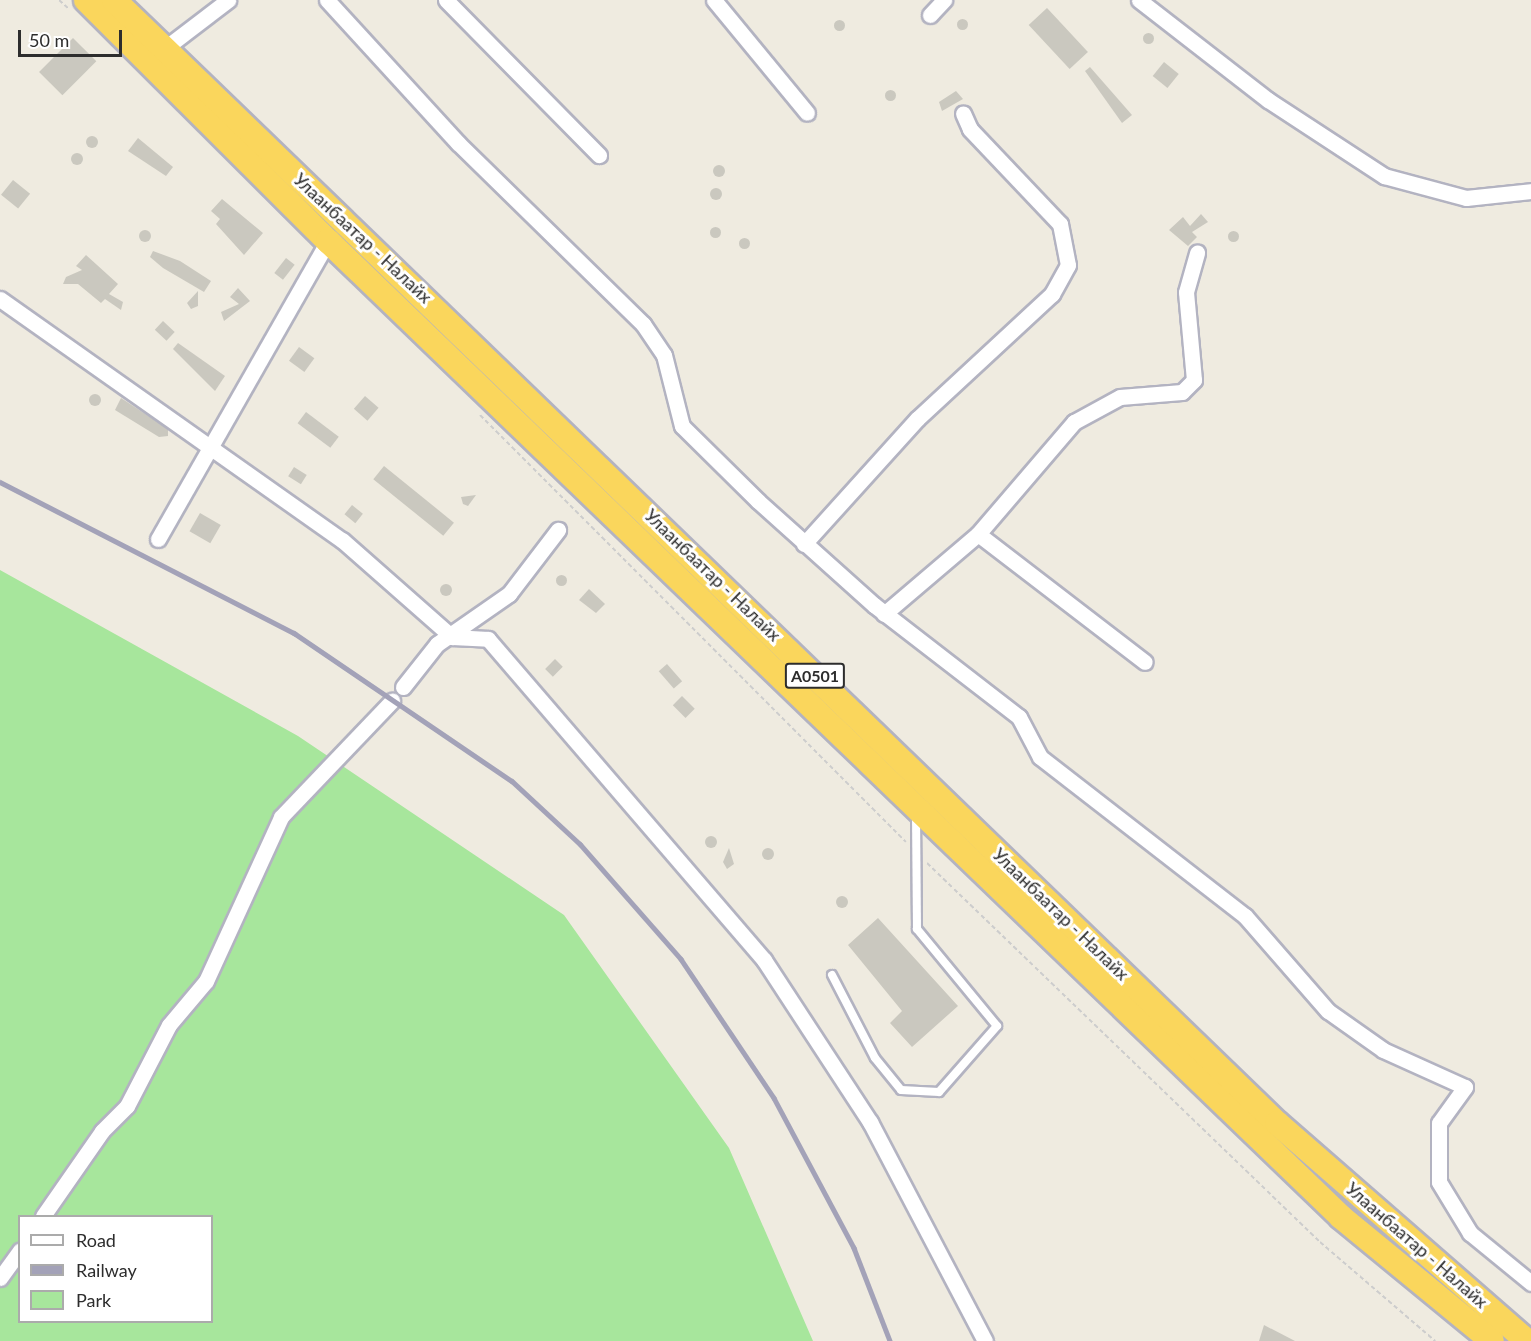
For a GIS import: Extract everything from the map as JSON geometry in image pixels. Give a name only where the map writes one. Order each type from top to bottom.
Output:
[{"type":"highway","name":"Улаанбаатар - Налайх","points":[[114,0],[1269,1115],[1527,1341]]},
{"type":"highway","name":"Улаанбаатар - Налайх","points":[[81,8],[328,241],[1341,1217],[1492,1341]]},
{"type":"street","points":[[164,49],[228,0]]},
{"type":"street","points":[[327,0],[458,143],[643,324],[664,355],[682,426],[804,544],[885,614],[1019,717],[1040,757],[1245,916],[1328,1011],[1369,1042],[1465,1087],[1439,1123],[1439,1182],[1470,1233],[1531,1283]]},
{"type":"street","points":[[446,0],[599,155]]},
{"type":"street","points":[[714,0],[807,113]]},
{"type":"street","points":[[930,15],[944,0]]},
{"type":"street","points":[[1139,0],[1259,93],[1384,176],[1466,198],[1531,192]]},
{"type":"street","points":[[804,544],[917,419],[1052,294],[1065,272],[1069,252],[1060,224],[970,129],[963,113]]},
{"type":"street","points":[[159,538],[328,241]]},
{"type":"street","points":[[885,614],[978,534],[1074,422],[1120,397],[1182,392],[1194,381],[1186,292],[1197,253]]},
{"type":"street","points":[[0,299],[212,444],[342,540],[452,637],[488,639],[764,960],[870,1122],[985,1341]]},
{"type":"street","points":[[403,687],[437,644],[452,637],[509,594],[558,530]]},
{"type":"street","points":[[978,534],[1145,662]]},
{"type":"street","points":[[44,1215],[102,1131],[127,1106],[169,1025],[206,981],[280,817],[392,701]]},
{"type":"street","points":[[0,1278],[18,1253]]},
{"type":"lane","points":[[832,975],[875,1058],[901,1090],[939,1092],[997,1026],[917,929],[916,806]]},
{"type":"path","points":[[59,0],[81,8]]},
{"type":"path","points":[[472,407],[918,854],[1193,1123],[1435,1341]]},
{"type":"green space","points":[[0,570],[298,736],[564,915],[729,1148],[813,1341],[0,1341]]},
{"type":"building","points":[[1047,8],[1088,52],[1070,69],[1029,25]]},
{"type":"building","points":[[962,18],[968,24],[962,30],[956,24]]},
{"type":"building","points":[[839,19],[845,25],[839,31],[833,25]]},
{"type":"building","points":[[1148,32],[1154,38],[1148,44],[1142,38]]},
{"type":"building","points":[[73,38],[96,61],[62,95],[39,72]]},
{"type":"building","points":[[1164,62],[1179,74],[1167,88],[1153,76]]},
{"type":"building","points":[[1090,67],[1132,115],[1122,123],[1085,71]]},
{"type":"building","points":[[890,89],[896,95],[890,101],[884,95]]},
{"type":"building","points":[[956,91],[963,99],[942,111],[939,102]]},
{"type":"building","points":[[94,136],[98,142],[94,148],[90,148],[86,140]]},
{"type":"building","points":[[138,138],[173,167],[166,176],[128,151]]},
{"type":"building","points":[[77,153],[83,159],[77,165],[71,159]]},
{"type":"building","points":[[719,165],[725,171],[719,177],[713,171]]},
{"type":"building","points":[[13,180],[30,194],[18,209],[1,195]]},
{"type":"building","points":[[716,188],[722,194],[716,200],[710,194]]},
{"type":"building","points":[[222,199],[263,233],[244,255],[216,224],[220,219],[211,211]]},
{"type":"building","points":[[1201,214],[1208,222],[1192,232],[1197,237],[1188,246],[1169,230],[1183,217],[1190,226]]},
{"type":"building","points":[[715,226],[721,232],[715,238],[709,232]]},
{"type":"building","points":[[147,230],[151,236],[147,242],[143,242],[139,234]]},
{"type":"building","points":[[1233,230],[1239,236],[1233,242],[1227,236]]},
{"type":"building","points":[[744,237],[750,243],[744,249],[738,243]]},
{"type":"building","points":[[153,251],[180,261],[211,281],[204,292],[163,268],[150,257]]},
{"type":"building","points":[[86,255],[118,284],[109,294],[123,302],[121,310],[105,299],[101,303],[78,284],[63,284],[66,277],[82,270],[76,266]]},
{"type":"building","points":[[286,258],[295,265],[283,280],[274,273]]},
{"type":"building","points":[[238,288],[250,301],[224,321],[221,312],[239,304],[230,297]]},
{"type":"building","points":[[198,291],[198,306],[191,309],[187,303]]},
{"type":"building","points":[[163,321],[175,332],[167,341],[155,330]]},
{"type":"building","points":[[178,343],[225,376],[215,391],[173,349]]},
{"type":"building","points":[[299,347],[314,358],[304,372],[289,361]]},
{"type":"building","points":[[95,394],[101,400],[95,406],[89,400]]},
{"type":"building","points":[[365,396],[379,408],[367,421],[354,409]]},
{"type":"building","points":[[121,398],[168,429],[168,436],[159,437],[115,410]]},
{"type":"building","points":[[306,412],[339,437],[330,448],[298,423]]},
{"type":"building","points":[[384,466],[454,523],[443,536],[373,479]]},
{"type":"building","points":[[294,467],[307,475],[301,484],[288,476]]},
{"type":"building","points":[[476,495],[468,506],[463,504],[461,497]]},
{"type":"building","points":[[352,505],[363,514],[355,523],[344,514]]},
{"type":"building","points":[[200,513],[221,525],[210,543],[190,531]]},
{"type":"building","points":[[561,574],[567,580],[561,586],[555,580]]},
{"type":"building","points":[[446,584],[452,590],[446,596],[440,590]]},
{"type":"building","points":[[589,589],[605,604],[596,613],[579,600]]},
{"type":"building","points":[[555,659],[563,667],[553,677],[545,669]]},
{"type":"building","points":[[667,664],[682,681],[674,689],[659,671]]},
{"type":"building","points":[[682,696],[695,709],[686,718],[673,705]]},
{"type":"building","points":[[713,836],[717,842],[713,848],[709,848],[705,840]]},
{"type":"building","points":[[729,848],[734,864],[727,869],[723,862]]},
{"type":"building","points":[[768,848],[774,854],[768,860],[762,854]]},
{"type":"building","points":[[844,896],[848,902],[844,908],[840,908],[836,900]]},
{"type":"building","points":[[878,918],[958,1006],[912,1047],[890,1023],[902,1011],[848,945]]},
{"type":"building","points":[[1264,1325],[1295,1341],[1259,1341]]},
{"type":"railway","points":[[0,482],[294,633],[512,781],[580,844],[681,959],[774,1098],[854,1248],[890,1341]]}]
